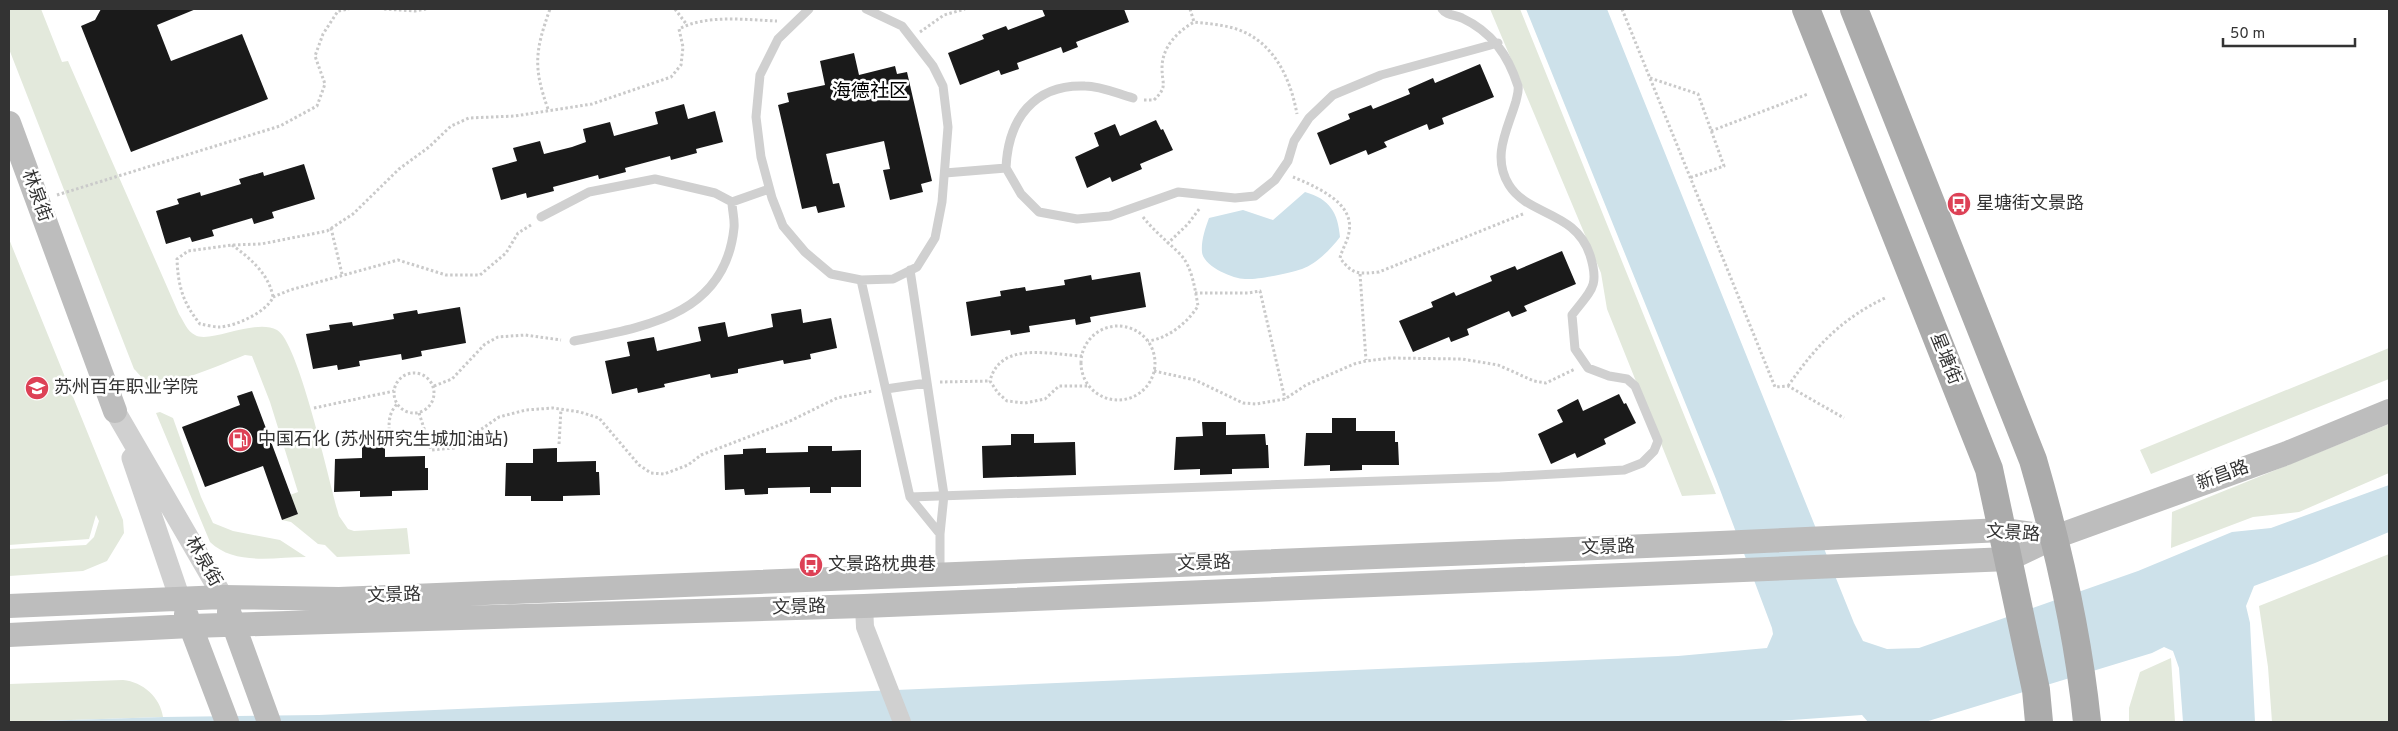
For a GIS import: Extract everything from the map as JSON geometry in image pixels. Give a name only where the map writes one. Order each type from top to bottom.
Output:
[{"type":"main road","name":"星塘街","points":[[1806,9],[1989,469],[2036,690],[2039,722]]},
{"type":"main road","points":[[1854,9],[2033,460],[2055,537],[2083,680],[2087,722]]},
{"type":"main road","name":"林泉街","points":[[9,123],[116,410]]},
{"type":"main road","name":"新昌路","points":[[2055,537],[2287,453],[2389,411]]},
{"type":"main road","name":"文景路","points":[[9,606],[180,598],[339,598],[2003,530],[2055,537]]},
{"type":"main road","name":"文景路","points":[[9,635],[191,626],[864,606],[1835,567],[2009,558],[2055,537]]},
{"type":"main road","name":"林泉街","points":[[223,597],[266,713]]},
{"type":"main road","name":"林泉街","points":[[180,598],[223,712]]},
{"type":"street","name":"林泉街","points":[[116,410],[223,597]]},
{"type":"street","name":"林泉街","points":[[116,410],[180,598]]},
{"type":"street","points":[[864,606],[865,627],[883,678],[902,722]]},
{"type":"lane","points":[[808,9],[778,39],[760,75],[756,116],[761,157],[769,189],[783,226],[805,252],[831,274],[861,280],[894,279],[917,267],[935,238],[942,202],[948,126],[943,86],[933,66],[902,26],[866,9]]},
{"type":"lane","points":[[910,498],[944,495],[1500,477],[1624,470],[1642,463],[1654,451],[1658,441],[1635,386],[1627,379],[1609,376],[1588,368],[1574,349],[1572,315],[1594,285],[1596,272],[1587,246],[1575,229],[1516,195],[1508,184],[1502,167],[1501,144],[1512,114],[1518,89],[1509,63],[1498,43],[1482,29],[1460,17],[1444,12],[1442,9]]},
{"type":"lane","points":[[1133,98],[1086,85],[1060,88],[1037,97],[1019,117],[1007,146],[1006,168],[1021,194],[1039,212],[1077,219],[1110,216],[1178,192],[1235,198],[1255,196],[1275,180],[1288,161],[1298,134],[1309,118],[1333,94],[1381,75],[1498,43]]},
{"type":"lane","points":[[945,173],[1006,168]]},
{"type":"lane","points":[[541,217],[589,192],[655,179],[715,194],[732,202],[769,189]]},
{"type":"lane","points":[[574,341],[660,322],[696,301],[715,283],[727,257],[734,228],[732,202]]},
{"type":"lane","points":[[910,270],[944,495],[940,534],[940,574]]},
{"type":"lane","points":[[861,280],[910,498],[940,534]]},
{"type":"lane","points":[[886,389],[927,383]]},
{"type":"path","points":[[38,201],[280,126],[317,106],[325,84],[315,56],[323,34],[338,11],[348,9]]},
{"type":"path","points":[[384,9],[415,11],[426,9]]},
{"type":"path","points":[[548,110],[537,68],[538,42],[550,9]]},
{"type":"path","points":[[675,9],[687,25]]},
{"type":"path","points":[[912,38],[944,15],[965,9]]},
{"type":"path","points":[[1190,9],[1194,22]]},
{"type":"path","points":[[1622,9],[1775,387],[1788,386],[1844,418]]},
{"type":"path","points":[[232,245],[258,266],[269,285],[273,297],[271,303],[259,313],[220,327],[200,324],[187,308],[178,273],[177,259],[188,251],[232,245],[260,244],[300,238],[331,228],[353,214],[399,168],[429,147],[451,126],[469,118],[515,116],[592,104],[671,78],[681,65],[683,47],[679,29],[687,25],[718,20],[794,22]]},
{"type":"path","points":[[1133,98],[1154,100],[1163,91],[1165,85],[1162,66],[1167,48],[1174,37],[1194,22],[1244,32],[1262,43],[1280,65],[1289,83],[1294,100],[1298,134]]},
{"type":"path","points":[[1650,78],[1698,94],[1724,166],[1689,178]]},
{"type":"path","points":[[1711,131],[1808,94]]},
{"type":"path","points":[[1280,172],[1311,185],[1344,208],[1349,221],[1349,232],[1340,258],[1350,270],[1360,274],[1379,272],[1539,207]]},
{"type":"path","points":[[1167,244],[1188,224],[1202,205],[1205,195]]},
{"type":"path","points":[[1135,207],[1167,244],[1180,254],[1187,266],[1198,306],[1190,319],[1157,340],[1148,341]]},
{"type":"path","points":[[273,297],[342,274],[398,260],[446,275],[480,275],[506,252],[518,233],[541,217]]},
{"type":"path","points":[[331,228],[342,274]]},
{"type":"path","points":[[1360,274],[1366,361]]},
{"type":"path","points":[[1195,293],[1248,293],[1260,291],[1285,399]]},
{"type":"path","points":[[1788,386],[1802,366],[1829,335],[1859,310],[1885,298]]},
{"type":"path","points":[[1115,326],[1134,330],[1148,341],[1154,352],[1154,371],[1147,387],[1138,395],[1126,399],[1113,400],[1102,396],[1090,386],[1082,368],[1082,356],[1086,345],[1093,336],[1103,329],[1115,326]]},
{"type":"path","points":[[434,386],[452,379],[484,344],[498,337],[525,335],[574,341]]},
{"type":"path","points":[[1082,356],[1032,352],[1014,354],[992,372],[990,381],[998,393],[1007,401],[1025,404],[1045,399],[1060,386],[1090,386]]},
{"type":"path","points":[[1154,371],[1195,380],[1243,403],[1256,404],[1285,399],[1306,385],[1354,364],[1366,361],[1400,358],[1462,358],[1498,365],[1534,381],[1546,383],[1585,364]]},
{"type":"path","points":[[411,373],[425,376],[434,386],[435,393],[431,406],[420,413],[407,412],[397,404],[394,391],[400,379],[411,373]]},
{"type":"path","points":[[927,383],[990,381]]},
{"type":"path","points":[[420,413],[431,450],[454,448],[499,417],[526,410],[562,409],[599,418],[639,466],[651,473],[664,474],[688,465],[701,455],[790,421],[838,398],[886,389]]},
{"type":"path","points":[[314,408],[394,391]]},
{"type":"path","points":[[392,446],[388,423],[390,411],[397,404]]},
{"type":"path","points":[[559,444],[562,409]]},
{"type":"shaded area","points":[[9,9],[41,9],[62,62],[68,61],[179,314],[188,329],[195,335],[202,337],[257,327],[268,327],[277,330],[286,340],[304,386],[339,516],[348,529],[354,531],[407,528],[410,554],[337,557],[325,545],[318,544],[291,522],[282,520],[298,514],[290,495],[298,492],[270,402],[252,356],[245,355],[197,374],[158,383],[142,378],[134,369],[9,49]]},
{"type":"shaded area","points":[[1490,9],[1520,9],[1716,494],[1682,496],[1607,309],[1601,273]]},
{"type":"shaded area","name":"苏州百年职业学院","points":[[9,239],[123,520],[124,533],[107,561],[83,571],[9,576],[9,549],[86,545],[94,537],[99,521],[96,515],[89,539],[9,545]]},
{"type":"shaded area","points":[[2389,348],[2389,379],[2151,474],[2140,450]]},
{"type":"shaded area","points":[[160,412],[173,418],[201,497],[213,523],[233,531],[280,540],[306,557],[268,559],[243,557],[220,550],[210,542],[156,413]]},
{"type":"shaded area","points":[[2389,424],[2389,473],[2299,512],[2253,517],[2171,548],[2172,512]]},
{"type":"shaded area","points":[[2389,554],[2389,722],[2272,722],[2268,667],[2259,606]]},
{"type":"shaded area","points":[[2171,658],[2175,722],[2129,722],[2129,708],[2140,672]]},
{"type":"shaded area","points":[[123,680],[144,687],[158,703],[163,717],[9,722],[9,684]]},
{"type":"water","points":[[1526,9],[1607,9],[1854,623],[1863,641],[1887,649],[1919,648],[2138,571],[2232,532],[2271,528],[2389,485],[2389,532],[2254,586],[2246,606],[2250,623],[2255,722],[2183,722],[2179,668],[2173,651],[2164,647],[2152,653],[1925,722],[1868,722],[1862,715],[1762,722],[10,722],[163,717],[319,715],[1678,656],[1767,648],[1773,634],[1772,628],[1716,479]]},
{"type":"water","points":[[1305,192],[1321,199],[1331,208],[1335,214],[1340,237],[1313,264],[1290,272],[1245,279],[1233,277],[1219,271],[1207,262],[1202,252],[1202,244],[1209,218],[1243,210],[1273,220]]},
{"type":"building","points":[[101,9],[196,9],[157,25],[171,61],[242,34],[268,99],[131,152],[81,26],[95,20]]},
{"type":"building","points":[[1042,9],[1124,9],[1129,22],[1076,42],[1078,47],[1063,53],[1061,47],[1017,63],[1019,69],[1001,75],[999,70],[960,85],[948,53],[984,39],[982,35],[1006,26],[1008,30],[1045,16]]},
{"type":"building","points":[[854,53],[859,75],[895,66],[897,74],[907,72],[932,181],[921,184],[923,192],[890,200],[883,170],[890,169],[884,141],[826,154],[833,184],[839,183],[845,207],[818,213],[816,206],[802,209],[778,105],[789,102],[787,93],[825,85],[820,61]]},
{"type":"building","points":[[1480,64],[1494,97],[1442,118],[1444,124],[1429,130],[1427,124],[1384,142],[1387,147],[1368,155],[1366,150],[1330,165],[1317,133],[1350,119],[1348,114],[1371,105],[1373,109],[1410,94],[1408,89],[1433,78],[1435,83]]},
{"type":"building","points":[[684,104],[688,119],[715,111],[723,142],[696,149],[697,153],[671,160],[670,156],[625,168],[626,172],[599,179],[598,175],[553,187],[554,191],[527,198],[526,193],[501,200],[492,168],[517,161],[513,148],[540,141],[544,154],[572,147],[586,142],[583,129],[610,122],[614,136],[658,124],[655,112]]},
{"type":"building","points":[[1156,120],[1161,130],[1163,129],[1173,150],[1140,164],[1142,169],[1112,182],[1110,177],[1087,188],[1075,157],[1099,146],[1094,133],[1115,124],[1120,136]]},
{"type":"building","points":[[304,164],[315,199],[272,212],[274,218],[254,224],[252,218],[212,230],[214,236],[192,242],[190,237],[166,244],[156,211],[179,204],[177,199],[200,192],[201,196],[241,184],[239,179],[263,172],[264,176]]},
{"type":"building","points":[[1562,251],[1576,284],[1524,306],[1527,311],[1512,317],[1509,311],[1467,329],[1469,335],[1451,342],[1449,337],[1413,352],[1399,321],[1433,307],[1431,302],[1454,292],[1456,296],[1492,281],[1490,276],[1515,266],[1517,270]]},
{"type":"building","points":[[1140,272],[1146,307],[1090,317],[1091,322],[1076,325],[1075,319],[1029,326],[1030,332],[1011,335],[1010,330],[971,336],[966,302],[1001,296],[1000,291],[1025,287],[1026,291],[1065,285],[1064,280],[1091,275],[1092,280]]},
{"type":"building","points":[[460,307],[466,343],[421,351],[422,356],[402,360],[401,354],[359,361],[360,366],[338,370],[337,365],[313,369],[306,334],[330,330],[329,325],[352,322],[353,326],[394,319],[393,314],[417,310],[418,314]]},
{"type":"building","points":[[801,309],[803,323],[831,318],[837,348],[810,354],[811,359],[784,364],[783,360],[738,369],[738,373],[711,378],[710,374],[664,384],[665,387],[638,393],[637,388],[612,394],[605,361],[630,356],[627,342],[654,337],[657,351],[701,341],[698,327],[725,322],[728,337],[773,327],[771,314]]},
{"type":"building","points":[[252,391],[298,514],[282,520],[263,466],[205,487],[182,427],[240,405],[237,396]]},
{"type":"building","points":[[1619,394],[1636,423],[1604,439],[1606,444],[1577,458],[1575,453],[1551,464],[1538,434],[1563,422],[1557,410],[1578,399],[1583,411]]},
{"type":"building","points":[[1332,418],[1356,418],[1356,431],[1395,431],[1395,442],[1398,442],[1399,465],[1362,465],[1362,470],[1330,471],[1330,465],[1304,466],[1306,433],[1332,433]]},
{"type":"building","points":[[1202,422],[1226,422],[1226,435],[1265,434],[1266,445],[1268,445],[1269,468],[1232,469],[1232,474],[1200,475],[1200,469],[1174,470],[1176,437],[1203,436]]},
{"type":"building","points":[[1011,434],[1034,434],[1034,443],[1075,442],[1076,475],[983,478],[982,446],[1011,445]]},
{"type":"building","points":[[362,444],[385,444],[385,457],[425,456],[425,468],[428,468],[428,490],[392,491],[392,496],[360,497],[360,491],[334,492],[335,459],[362,458]]},
{"type":"building","points":[[808,446],[832,446],[832,451],[861,450],[861,487],[831,487],[831,493],[810,493],[810,487],[768,488],[768,494],[745,495],[744,489],[725,490],[724,455],[743,454],[743,449],[766,448],[766,453],[808,452]]},
{"type":"building","points":[[557,448],[557,462],[596,461],[596,472],[599,472],[600,495],[563,496],[563,501],[531,501],[531,496],[505,496],[506,463],[533,463],[533,449]]},
{"type":"place","name":"星塘街文景路","points":[[1959,204]]},
{"type":"place","name":"苏州百年职业学院","points":[[37,388]]},
{"type":"place","name":"中国石化 (苏州研究生城加油站)","points":[[240,440]]},
{"type":"place","name":"文景路枕典巷","points":[[811,565]]},
{"type":"district","name":"海德社区","points":[[870,92]]}]
